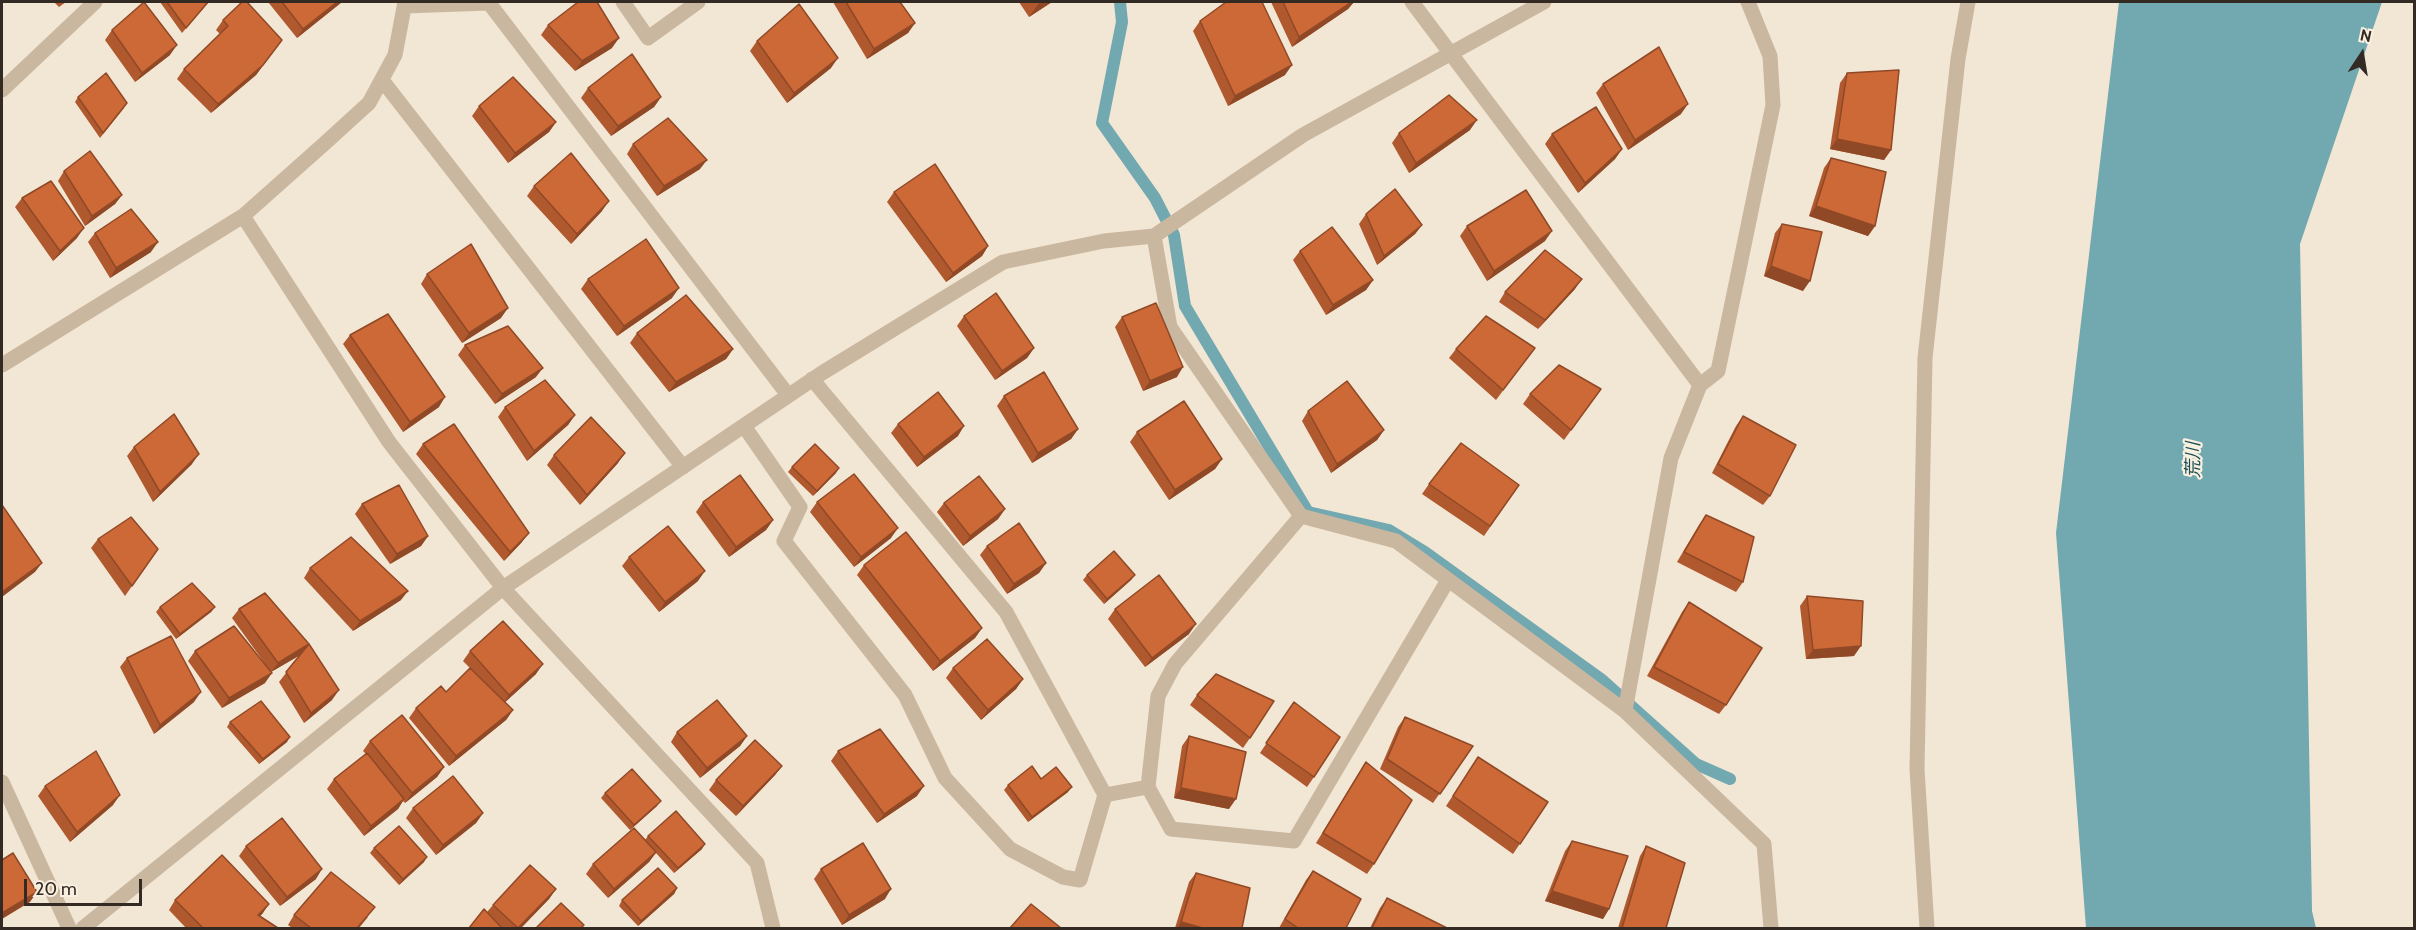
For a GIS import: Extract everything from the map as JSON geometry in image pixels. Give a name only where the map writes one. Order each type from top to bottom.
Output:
[{"type":"street","points":[[2,90],[95,2]]},
{"type":"street","points":[[623,2],[648,38],[698,2]]},
{"type":"street","points":[[1412,2],[1448,53],[1700,385]]},
{"type":"street","points":[[83,928],[503,588],[812,379],[1003,262],[1104,241],[1155,234],[1303,135],[1544,2]]},
{"type":"street","points":[[1625,709],[1671,458],[1700,385],[1718,371],[1773,105],[1770,56],[1748,2]]},
{"type":"street","points":[[1927,928],[1917,769],[1925,358],[1958,59],[1968,2]]},
{"type":"street","points":[[2,365],[243,216],[369,103],[395,56],[405,4],[489,3],[788,395]]},
{"type":"street","points":[[382,80],[683,467]]},
{"type":"street","points":[[243,216],[389,442],[503,588],[757,863],[773,928]]},
{"type":"street","points":[[1155,234],[1170,327],[1301,516],[1396,541],[1625,709],[1764,844],[1771,928]]},
{"type":"street","points":[[744,426],[800,507],[784,542],[905,694],[945,778],[1010,849],[1063,877],[1080,879],[1105,795],[1006,612],[812,379]]},
{"type":"street","points":[[1301,516],[1175,664],[1158,696],[1148,787],[1171,829],[1294,841],[1448,580]]},
{"type":"street","points":[[2,782],[69,928]]},
{"type":"street","points":[[1105,795],[1148,787]]},
{"type":"water","name":"荒川","points":[[2119,2],[2382,2],[2300,244],[2312,911],[2316,928],[2086,928],[2056,533]]},
{"type":"building","points":[[144,2],[177,45],[142,73],[112,30]]},
{"type":"building","points":[[167,2],[208,2],[186,28]]},
{"type":"building","points":[[242,2],[247,2],[282,40],[263,65],[218,104],[184,69],[228,26],[223,20]]},
{"type":"building","points":[[282,2],[337,2],[303,29]]},
{"type":"building","points":[[578,2],[597,2],[619,38],[582,61],[548,25]]},
{"type":"building","points":[[846,2],[900,2],[915,23],[874,49]]},
{"type":"building","points":[[1226,2],[1262,2],[1292,65],[1235,96],[1200,21]]},
{"type":"building","points":[[1283,2],[1352,2],[1299,37]]},
{"type":"building","points":[[799,4],[838,58],[794,93],[757,41]]},
{"type":"building","points":[[1659,47],[1688,104],[1635,140],[1603,84]]},
{"type":"building","points":[[632,54],[661,97],[618,126],[588,88]]},
{"type":"building","points":[[1899,70],[1891,150],[1837,139],[1847,73]]},
{"type":"building","points":[[106,73],[127,103],[103,133],[78,97]]},
{"type":"building","points":[[513,77],[556,122],[515,153],[479,106]]},
{"type":"building","points":[[1449,95],[1477,120],[1416,163],[1399,133]]},
{"type":"building","points":[[1596,107],[1622,149],[1585,183],[1552,134]]},
{"type":"building","points":[[668,118],[707,160],[664,186],[633,144]]},
{"type":"building","points":[[90,151],[122,195],[92,216],[64,171]]},
{"type":"building","points":[[571,153],[609,201],[577,234],[534,186]]},
{"type":"building","points":[[1831,158],[1886,172],[1875,226],[1816,206]]},
{"type":"building","points":[[935,164],[988,246],[953,273],[894,192]]},
{"type":"building","points":[[51,181],[84,228],[60,251],[22,198]]},
{"type":"building","points":[[1395,189],[1422,225],[1384,256],[1366,214]]},
{"type":"building","points":[[1526,190],[1552,231],[1494,271],[1467,226]]},
{"type":"building","points":[[131,209],[158,242],[116,268],[95,233]]},
{"type":"building","points":[[1782,224],[1822,232],[1810,281],[1771,266]]},
{"type":"building","points":[[1332,227],[1373,280],[1333,305],[1300,251]]},
{"type":"building","points":[[646,239],[679,288],[624,326],[588,279]]},
{"type":"building","points":[[471,244],[508,308],[469,333],[427,274]]},
{"type":"building","points":[[1545,250],[1582,279],[1545,320],[1505,292]]},
{"type":"building","points":[[996,293],[1034,348],[1002,371],[964,316]]},
{"type":"building","points":[[686,295],[733,349],[676,382],[637,333]]},
{"type":"building","points":[[1156,303],[1183,367],[1150,381],[1122,317]]},
{"type":"building","points":[[388,314],[445,397],[410,422],[350,335]]},
{"type":"building","points":[[1486,316],[1535,348],[1503,390],[1456,349]]},
{"type":"building","points":[[508,326],[543,368],[502,394],[465,345]]},
{"type":"building","points":[[1559,365],[1601,389],[1571,430],[1530,394]]},
{"type":"building","points":[[1044,372],[1078,429],[1038,453],[1004,396]]},
{"type":"building","points":[[545,380],[575,415],[534,451],[505,407]]},
{"type":"building","points":[[1347,381],[1384,430],[1337,464],[1308,411]]},
{"type":"building","points":[[938,392],[964,426],[924,457],[898,424]]},
{"type":"building","points":[[1184,401],[1222,459],[1175,490],[1137,432]]},
{"type":"building","points":[[174,414],[199,454],[160,492],[134,447]]},
{"type":"building","points":[[1743,416],[1796,445],[1770,496],[1718,464]]},
{"type":"building","points":[[591,417],[625,453],[587,495],[554,455]]},
{"type":"building","points":[[454,424],[529,533],[510,552],[423,444]]},
{"type":"building","points":[[1461,443],[1519,485],[1490,526],[1429,484]]},
{"type":"building","points":[[815,444],[839,468],[817,491],[792,467]]},
{"type":"building","points":[[854,474],[898,528],[861,557],[817,502]]},
{"type":"building","points":[[740,475],[773,520],[736,547],[703,502]]},
{"type":"building","points":[[979,476],[1005,509],[970,536],[944,503]]},
{"type":"building","points":[[399,485],[428,536],[397,554],[362,504]]},
{"type":"building","points":[[2,505],[42,563],[2,592]]},
{"type":"building","points":[[1706,515],[1754,537],[1743,582],[1684,552]]},
{"type":"building","points":[[131,517],[158,549],[132,586],[98,539]]},
{"type":"building","points":[[1019,523],[1046,563],[1014,584],[987,546]]},
{"type":"building","points":[[668,526],[705,571],[665,602],[629,557]]},
{"type":"building","points":[[906,532],[982,628],[940,661],[864,565]]},
{"type":"building","points":[[351,537],[408,591],[360,621],[310,568]]},
{"type":"building","points":[[1114,551],[1135,575],[1107,599],[1087,575]]},
{"type":"building","points":[[1159,575],[1196,624],[1152,658],[1115,609]]},
{"type":"building","points":[[192,583],[215,607],[180,634],[160,607]]},
{"type":"building","points":[[265,593],[309,644],[278,663],[239,609]]},
{"type":"building","points":[[1807,596],[1863,601],[1861,646],[1813,650]]},
{"type":"building","points":[[1689,602],[1762,648],[1726,705],[1654,667]]},
{"type":"building","points":[[503,621],[543,664],[509,695],[470,651]]},
{"type":"building","points":[[234,626],[272,673],[229,698],[195,651]]},
{"type":"building","points":[[171,636],[201,692],[160,725],[127,658]]},
{"type":"building","points":[[987,639],[1023,679],[988,710],[953,668]]},
{"type":"building","points":[[309,644],[339,690],[311,713],[286,672]]},
{"type":"building","points":[[470,668],[513,710],[456,756],[416,708],[441,686],[446,692]]},
{"type":"building","points":[[1216,674],[1274,701],[1250,738],[1197,695]]},
{"type":"building","points":[[717,700],[747,736],[707,768],[677,732]]},
{"type":"building","points":[[261,701],[290,737],[263,759],[230,722]]},
{"type":"building","points":[[1294,702],[1340,737],[1314,777],[1266,743]]},
{"type":"building","points":[[402,715],[444,767],[412,793],[370,741]]},
{"type":"building","points":[[1405,717],[1473,746],[1440,794],[1387,759]]},
{"type":"building","points":[[880,729],[924,786],[884,814],[838,751]]},
{"type":"building","points":[[1189,736],[1246,752],[1236,799],[1181,788]]},
{"type":"building","points":[[755,740],[782,766],[743,806],[716,780]]},
{"type":"building","points":[[96,751],[120,795],[77,832],[45,786]]},
{"type":"building","points":[[367,753],[404,799],[371,826],[334,779]]},
{"type":"building","points":[[1478,757],[1548,802],[1520,844],[1453,796]]},
{"type":"building","points":[[1366,762],[1412,800],[1374,864],[1323,833]]},
{"type":"building","points":[[1032,766],[1041,779],[1056,767],[1072,787],[1032,817],[1008,785]]},
{"type":"building","points":[[632,769],[661,801],[634,825],[605,793]]},
{"type":"building","points":[[453,776],[483,813],[443,845],[413,808]]},
{"type":"building","points":[[676,811],[705,844],[678,868],[648,836]]},
{"type":"building","points":[[282,818],[322,869],[287,897],[246,846]]},
{"type":"building","points":[[399,826],[427,857],[403,879],[374,848]]},
{"type":"building","points":[[634,828],[656,852],[614,889],[593,864]]},
{"type":"building","points":[[1572,841],[1628,856],[1609,909],[1552,891]]},
{"type":"building","points":[[863,843],[891,889],[849,915],[821,869]]},
{"type":"building","points":[[1646,846],[1685,863],[1666,928],[1622,928]]},
{"type":"building","points":[[13,853],[37,892],[2,913],[2,860]]},
{"type":"building","points":[[222,855],[269,904],[258,915],[278,928],[203,928],[175,900]]},
{"type":"building","points":[[530,865],[556,889],[518,928],[493,905]]},
{"type":"building","points":[[658,868],[677,888],[641,921],[622,900]]},
{"type":"building","points":[[1313,871],[1361,899],[1346,928],[1298,928],[1285,919]]},
{"type":"building","points":[[331,872],[375,907],[357,928],[311,928],[294,915]]},
{"type":"building","points":[[1196,873],[1250,888],[1242,928],[1203,928],[1181,922]]},
{"type":"building","points":[[1387,898],[1447,928],[1372,928]]},
{"type":"building","points":[[561,903],[584,925],[581,928],[536,928]]},
{"type":"building","points":[[1031,904],[1061,928],[1010,928]]},
{"type":"building","points":[[484,909],[502,928],[469,928]]},
{"type":"waterway","points":[[1120,2],[1122,22],[1102,123],[1155,198],[1174,235],[1185,306],[1308,512],[1389,530],[1425,552],[1601,679],[1696,764],[1730,779]]}]
